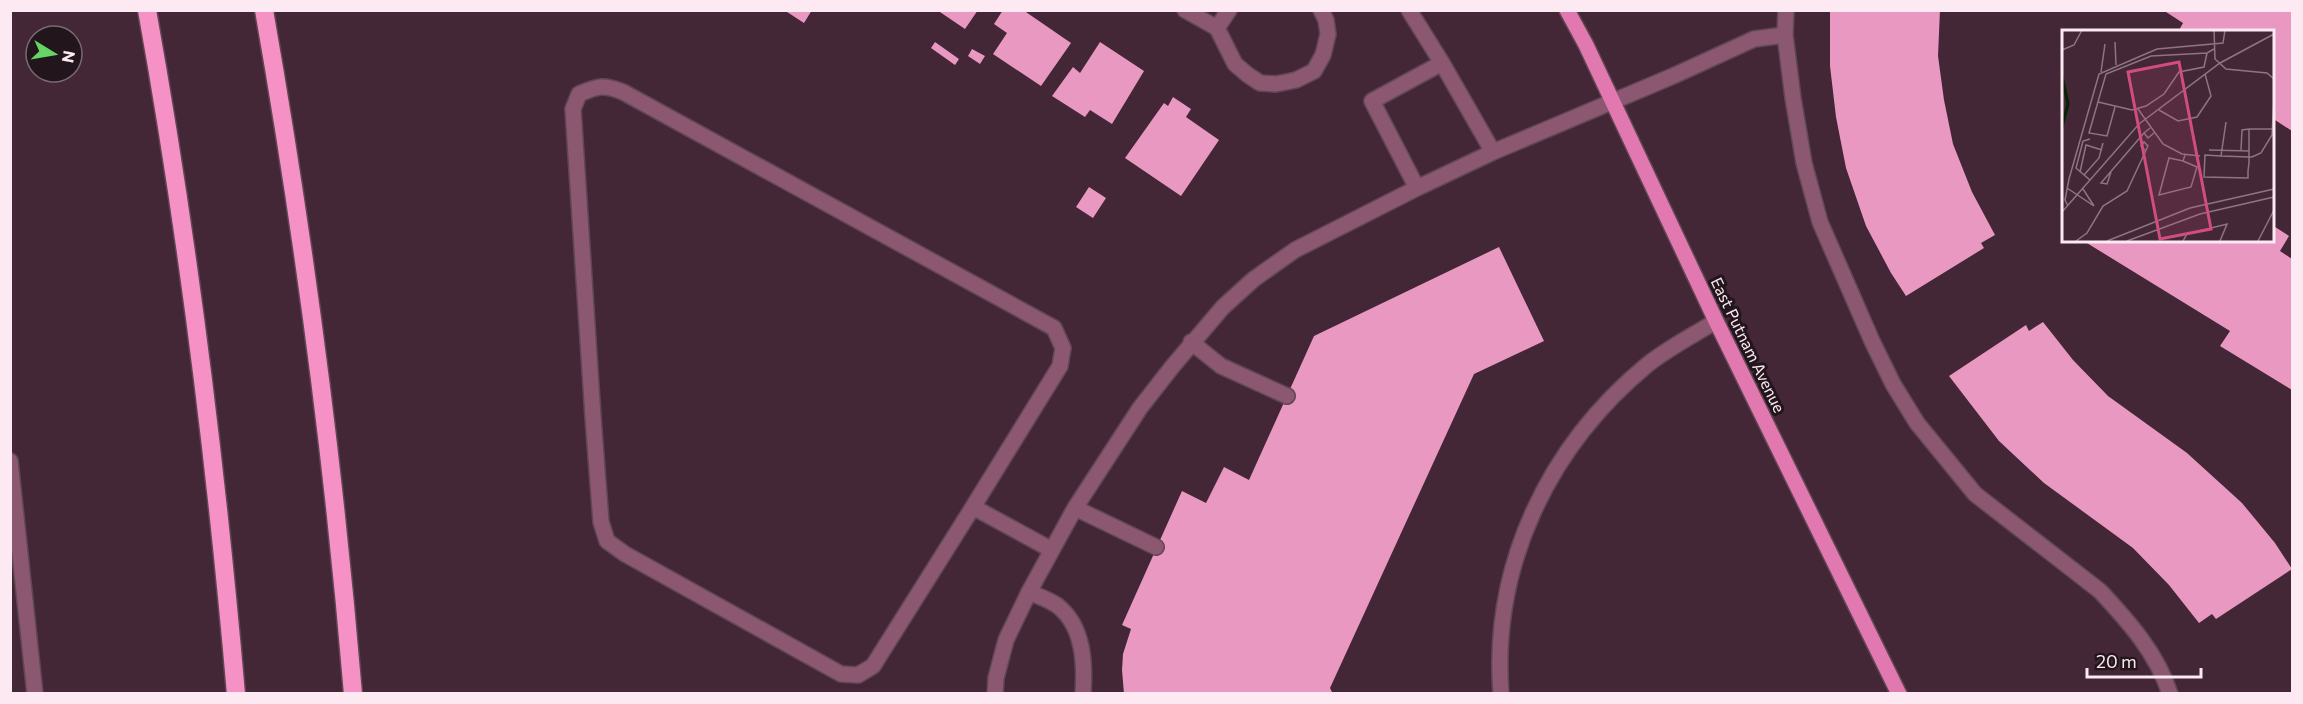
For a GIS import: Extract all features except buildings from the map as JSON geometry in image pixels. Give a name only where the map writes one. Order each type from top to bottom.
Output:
[{"type":"highway","points":[[147,10],[175,176],[196,321],[214,462],[236,693]]},
{"type":"highway","points":[[264,10],[296,202],[315,342],[332,481],[353,693]]},
{"type":"main road","name":"East Putnam Avenue","points":[[1567,10],[1613,100],[1716,321],[1899,693]]},
{"type":"street","points":[[1185,10],[1217,28],[1235,64],[1260,83],[1276,84],[1296,80],[1314,71],[1323,55],[1328,34],[1326,20],[1321,10]]},
{"type":"street","points":[[1217,28],[1229,10]]},
{"type":"street","points":[[1409,10],[1493,152]]},
{"type":"street","points":[[1786,10],[1785,35],[1793,98],[1804,163],[1820,222],[1893,384],[1917,423],[1975,494],[2100,591],[2147,645],[2169,693]]},
{"type":"street","points":[[995,693],[996,678],[1006,640],[1029,592],[1075,508],[1140,408],[1191,342],[1222,307],[1254,279],[1295,250],[1493,152],[1754,39],[1785,35]]},
{"type":"street","points":[[1417,188],[1372,101],[1442,63]]},
{"type":"street","points":[[597,86],[611,87],[623,92],[1054,328],[1063,348],[1060,366],[973,507],[873,666],[858,675],[841,674],[625,554],[607,541],[601,522],[573,109],[579,94],[597,86]]},
{"type":"street","points":[[1501,693],[1500,637],[1506,591],[1519,546],[1534,510],[1558,465],[1613,397],[1648,364],[1716,321]]},
{"type":"street","points":[[1191,342],[1221,366],[1287,396]]},
{"type":"street","points":[[10,461],[35,693]]},
{"type":"street","points":[[973,507],[1052,550]]},
{"type":"street","points":[[1075,508],[1156,547]]},
{"type":"street","points":[[1029,592],[1057,606],[1067,615],[1083,653],[1083,693]]}]
